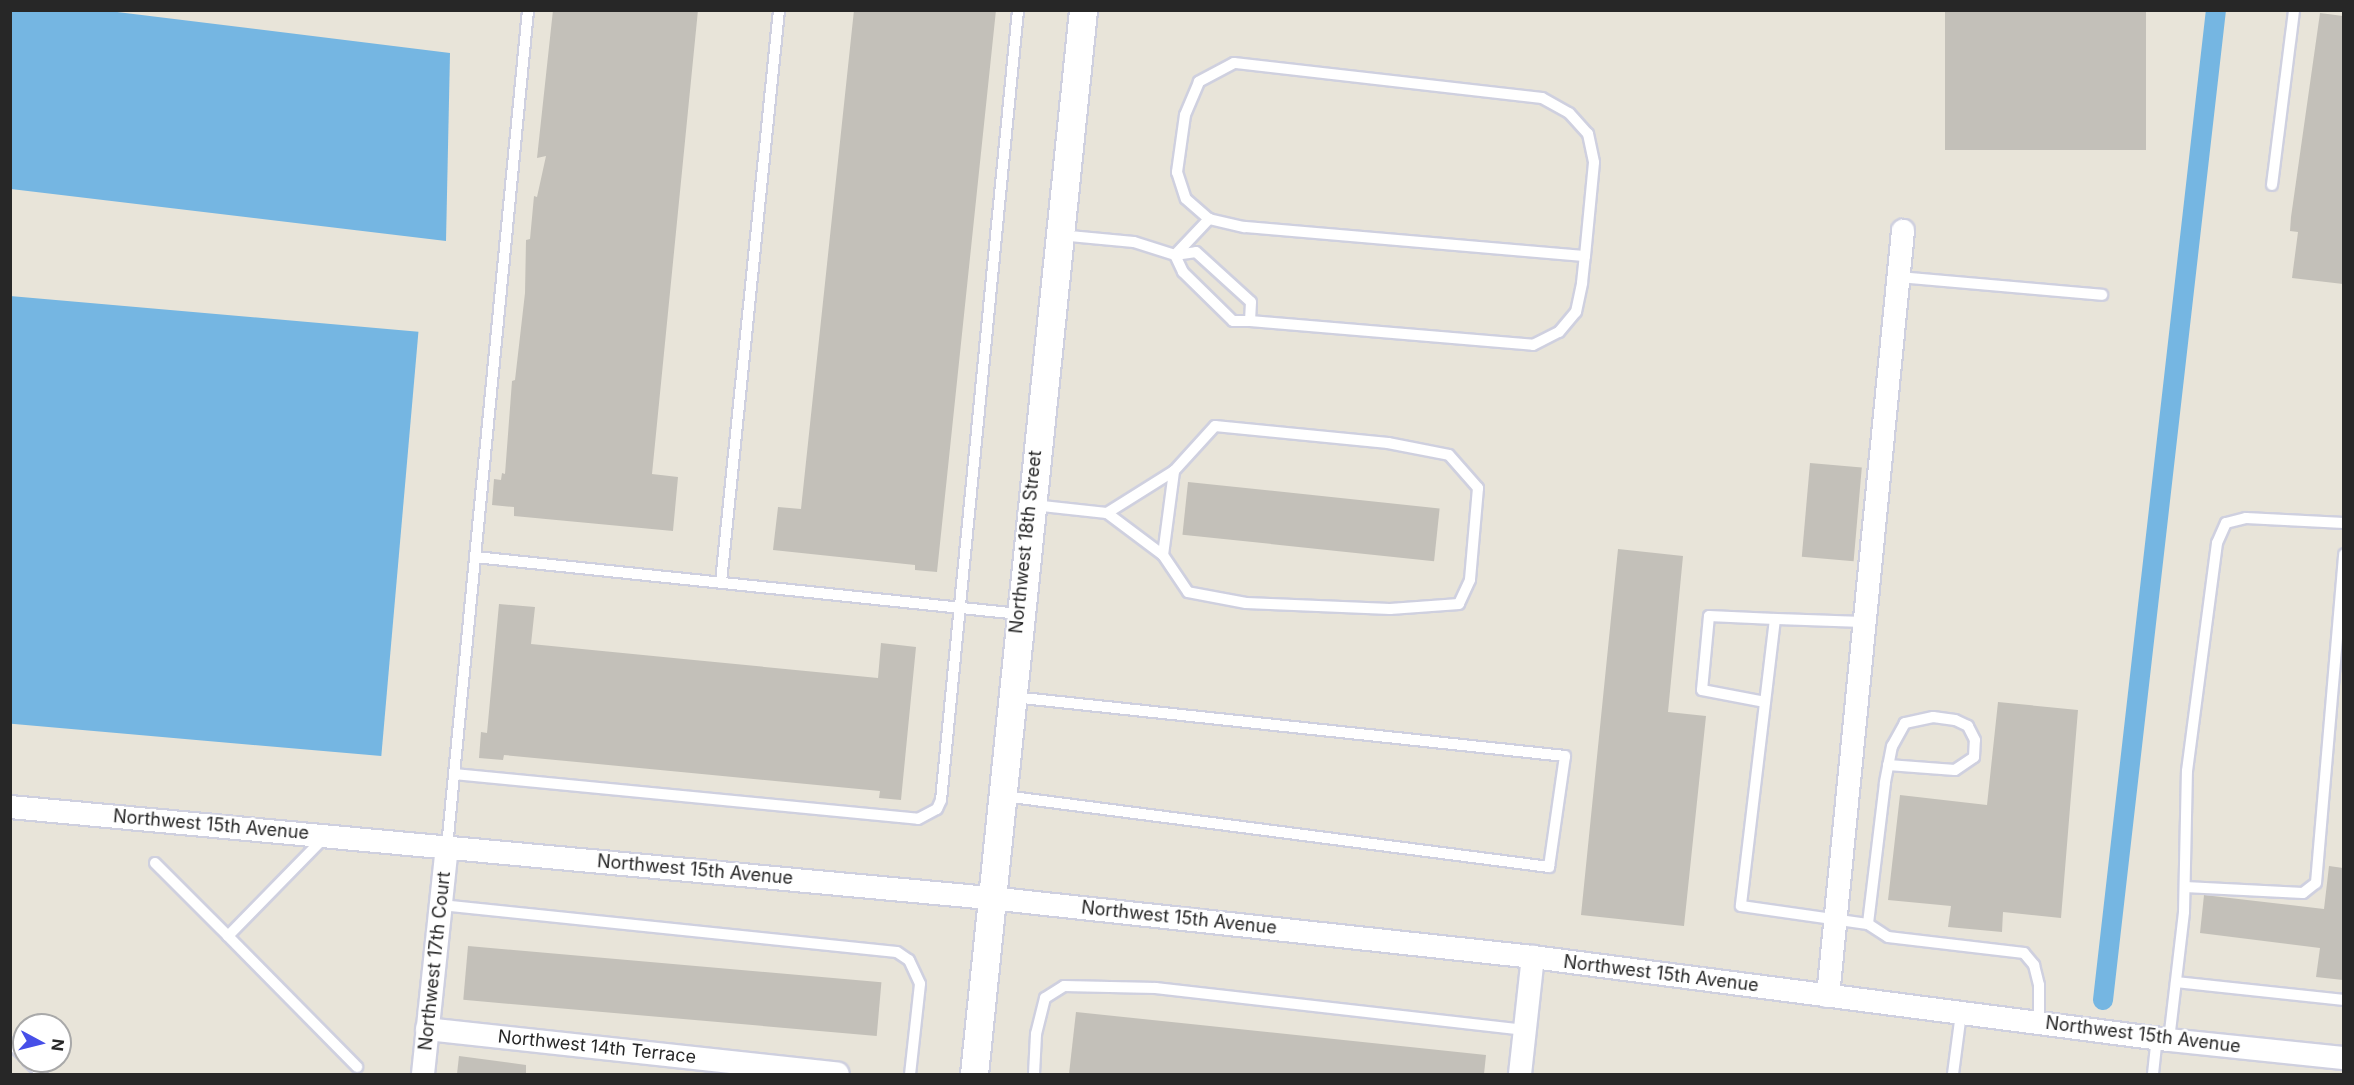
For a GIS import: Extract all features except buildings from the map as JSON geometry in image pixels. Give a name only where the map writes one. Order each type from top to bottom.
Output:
[{"type":"street","name":"Northwest 18th Street","points":[[974,1074],[1030,505],[1083,10]]},
{"type":"street","points":[[1828,996],[1903,231]]},
{"type":"street","name":"Northwest 15th Avenue","points":[[10,807],[990,898],[1533,957],[2163,1039],[2343,1058]]},
{"type":"street","name":"Northwest 17th Court","points":[[423,1074],[447,847]]},
{"type":"street","points":[[1520,1074],[1533,957]]},
{"type":"street","name":"Northwest 14th Terrace","points":[[427,1029],[674,1065],[838,1074]]},
{"type":"lane","points":[[447,847],[528,10]]},
{"type":"lane","points":[[721,582],[778,10]]},
{"type":"lane","points":[[454,774],[923,819],[937,809],[941,800],[1018,10]]},
{"type":"lane","points":[[2272,184],[2294,10]]},
{"type":"lane","points":[[1175,255],[1183,272],[1233,321],[1533,345],[1559,333],[1576,312],[1585,256],[1594,162],[1588,134],[1569,113],[1542,98],[1234,63],[1199,82],[1185,115],[1177,172],[1186,199],[1209,219],[1245,227],[1585,256]]},
{"type":"lane","points":[[1175,255],[1209,219]]},
{"type":"lane","points":[[1059,235],[1134,242],[1175,255],[1196,252],[1221,272],[1251,302],[1250,321]]},
{"type":"lane","points":[[1898,277],[2102,295]]},
{"type":"lane","points":[[1030,505],[1107,513],[1163,555],[1188,592],[1245,603],[1390,609],[1459,604],[1470,580],[1478,488],[1449,454],[1355,439],[1215,426],[1174,471],[1107,513]]},
{"type":"lane","points":[[1163,555],[1174,471]]},
{"type":"lane","points":[[2153,1074],[2176,982],[2185,886],[2187,771],[2217,543],[2226,523],[2246,518],[2343,523]]},
{"type":"lane","points":[[2185,886],[2303,893],[2316,883],[2343,554]]},
{"type":"lane","points":[[475,557],[1019,614]]},
{"type":"lane","points":[[1765,702],[1702,690],[1709,616],[1865,622]]},
{"type":"lane","points":[[1775,619],[1741,906],[1868,924],[1888,937],[2025,953],[2034,965],[2039,985],[2039,1023]]},
{"type":"lane","points":[[1001,796],[1550,867],[1565,756],[1011,696]]},
{"type":"lane","points":[[1868,924],[1888,765],[1892,746],[1905,723],[1933,717],[1955,720],[1968,726],[1975,740],[1974,757],[1954,770],[1888,765]]},
{"type":"lane","points":[[228,936],[327,836]]},
{"type":"lane","points":[[155,863],[357,1067]]},
{"type":"lane","points":[[441,904],[897,952],[909,960],[920,984],[910,1074]]},
{"type":"lane","points":[[2176,982],[2343,1000]]},
{"type":"lane","points":[[1034,1074],[1036,1034],[1045,998],[1064,986],[1156,988],[1525,1030]]},
{"type":"lane","points":[[1953,1074],[1961,1013]]},
{"type":"water","points":[[11,10],[109,11],[450,53],[446,241],[11,189]]},
{"type":"water","points":[[10,296],[418,332],[381,756],[10,724]]},
{"type":"waterway","points":[[2103,1000],[2216,10]]}]
